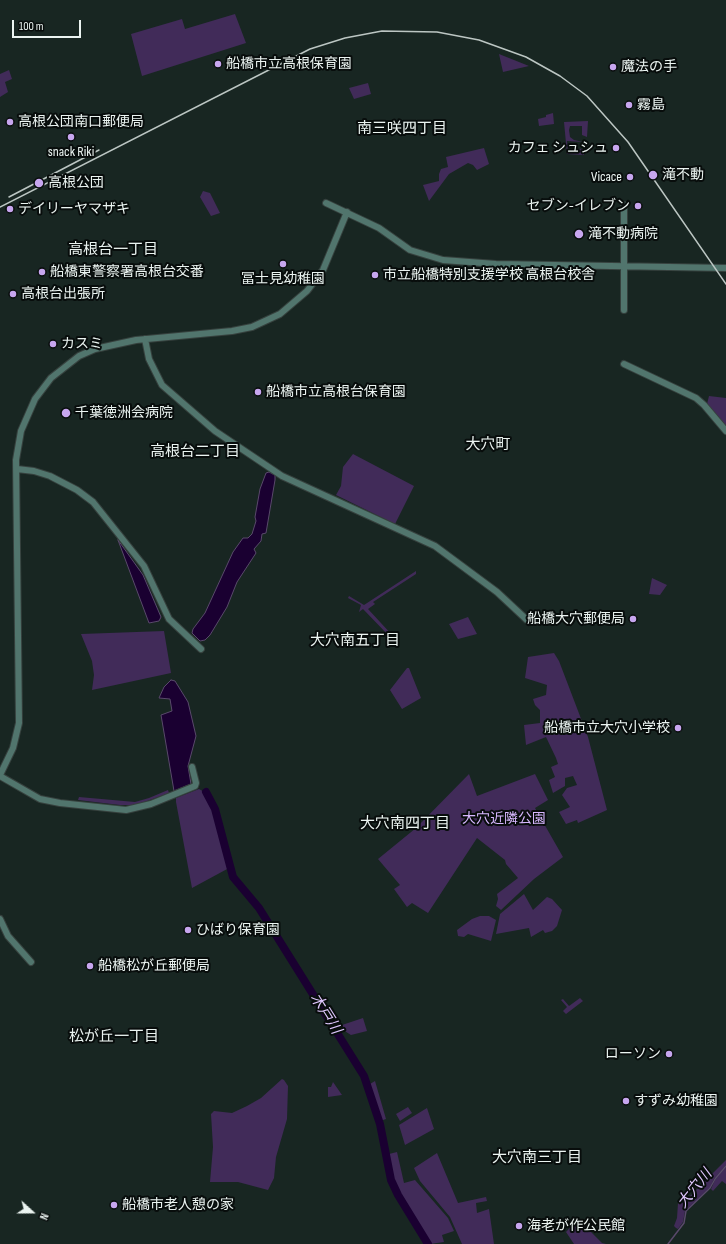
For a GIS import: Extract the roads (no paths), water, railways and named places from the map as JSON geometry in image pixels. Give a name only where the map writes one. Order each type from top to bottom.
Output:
[{"type":"street","points":[[326,203],[379,228],[410,250],[443,260],[496,264],[726,268]]},
{"type":"street","points":[[624,205],[624,310]]},
{"type":"street","points":[[192,767],[196,783],[195,786],[151,804],[126,810],[60,803],[40,799],[0,775],[15,740],[20,708],[17,469],[19,440],[26,417],[39,393],[51,378],[79,356],[94,349],[145,339],[232,331],[252,327],[280,314],[307,291],[323,270],[347,212]]},
{"type":"street","points":[[145,339],[149,359],[162,384],[215,431],[282,476],[435,546],[497,592],[527,620]]},
{"type":"street","points":[[624,364],[696,398],[704,405],[726,431]]},
{"type":"street","points":[[17,469],[34,471],[50,476],[78,490],[93,502],[144,566],[169,619],[201,650]]},
{"type":"street","points":[[0,919],[8,936],[31,962]]},
{"type":"waterway","name":"木戸川","points":[[206,792],[215,809],[233,877],[259,908],[364,1076],[380,1124],[391,1180],[398,1195],[428,1244]]},
{"type":"waterway","name":"大穴川","points":[[668,1244],[684,1223],[686,1211],[710,1188],[715,1179],[726,1166]]},
{"type":"railway","points":[[0,207],[310,49],[345,38],[382,31],[437,32],[479,40],[526,57],[560,76],[587,96],[628,142],[726,284]]},
{"type":"railway","points":[[9,197],[99,150]]},
{"type":"place","name":"船橋市立高根保育園","points":[[218,64]]},
{"type":"place","name":"魔法の手","points":[[613,67]]},
{"type":"place","name":"霧島","points":[[629,105]]},
{"type":"place","name":"高根公団南口郵便局","points":[[10,122]]},
{"type":"place","name":"snack Riki","points":[[71,137]]},
{"type":"place","name":"カフェ シュシュ","points":[[616,148]]},
{"type":"place","name":"滝不動","points":[[653,175]]},
{"type":"place","name":"Vicace","points":[[630,177]]},
{"type":"place","name":"高根公団","points":[[39,183]]},
{"type":"place","name":"セブン-イレブン","points":[[638,206]]},
{"type":"place","name":"デイリーヤマザキ","points":[[10,209]]},
{"type":"place","name":"滝不動病院","points":[[579,234]]},
{"type":"place","name":"冨士見幼稚園","points":[[283,264]]},
{"type":"place","name":"船橋東警察署高根台交番","points":[[42,272]]},
{"type":"place","name":"市立船橋特別支援学校 高根台校舎","points":[[375,275]]},
{"type":"place","name":"高根台出張所","points":[[13,294]]},
{"type":"place","name":"カスミ","points":[[53,344]]},
{"type":"place","name":"船橋市立高根台保育園","points":[[258,392]]},
{"type":"place","name":"千葉徳洲会病院","points":[[66,413]]},
{"type":"place","name":"船橋大穴郵便局","points":[[633,619]]},
{"type":"place","name":"船橋市立大穴小学校","points":[[678,728]]},
{"type":"place","name":"ひばり保育園","points":[[188,930]]},
{"type":"place","name":"船橋松が丘郵便局","points":[[90,966]]},
{"type":"place","name":"ローソン","points":[[669,1054]]},
{"type":"place","name":"すずみ幼稚園","points":[[626,1101]]},
{"type":"place","name":"船橋市老人憩の家","points":[[114,1205]]},
{"type":"place","name":"海老が作公民館","points":[[519,1226]]},
{"type":"district","name":"南三咲四丁目","points":[[402,129]]},
{"type":"district","name":"高根台一丁目","points":[[113,250]]},
{"type":"district","name":"大穴町","points":[[488,445]]},
{"type":"district","name":"高根台二丁目","points":[[195,452]]},
{"type":"district","name":"大穴南五丁目","points":[[355,641]]},
{"type":"district","name":"大穴南四丁目","points":[[405,824]]},
{"type":"district","name":"松が丘一丁目","points":[[114,1037]]},
{"type":"district","name":"大穴南三丁目","points":[[537,1158]]},
{"type":"park label","name":"大穴近隣公園","points":[[504,819]]}]
